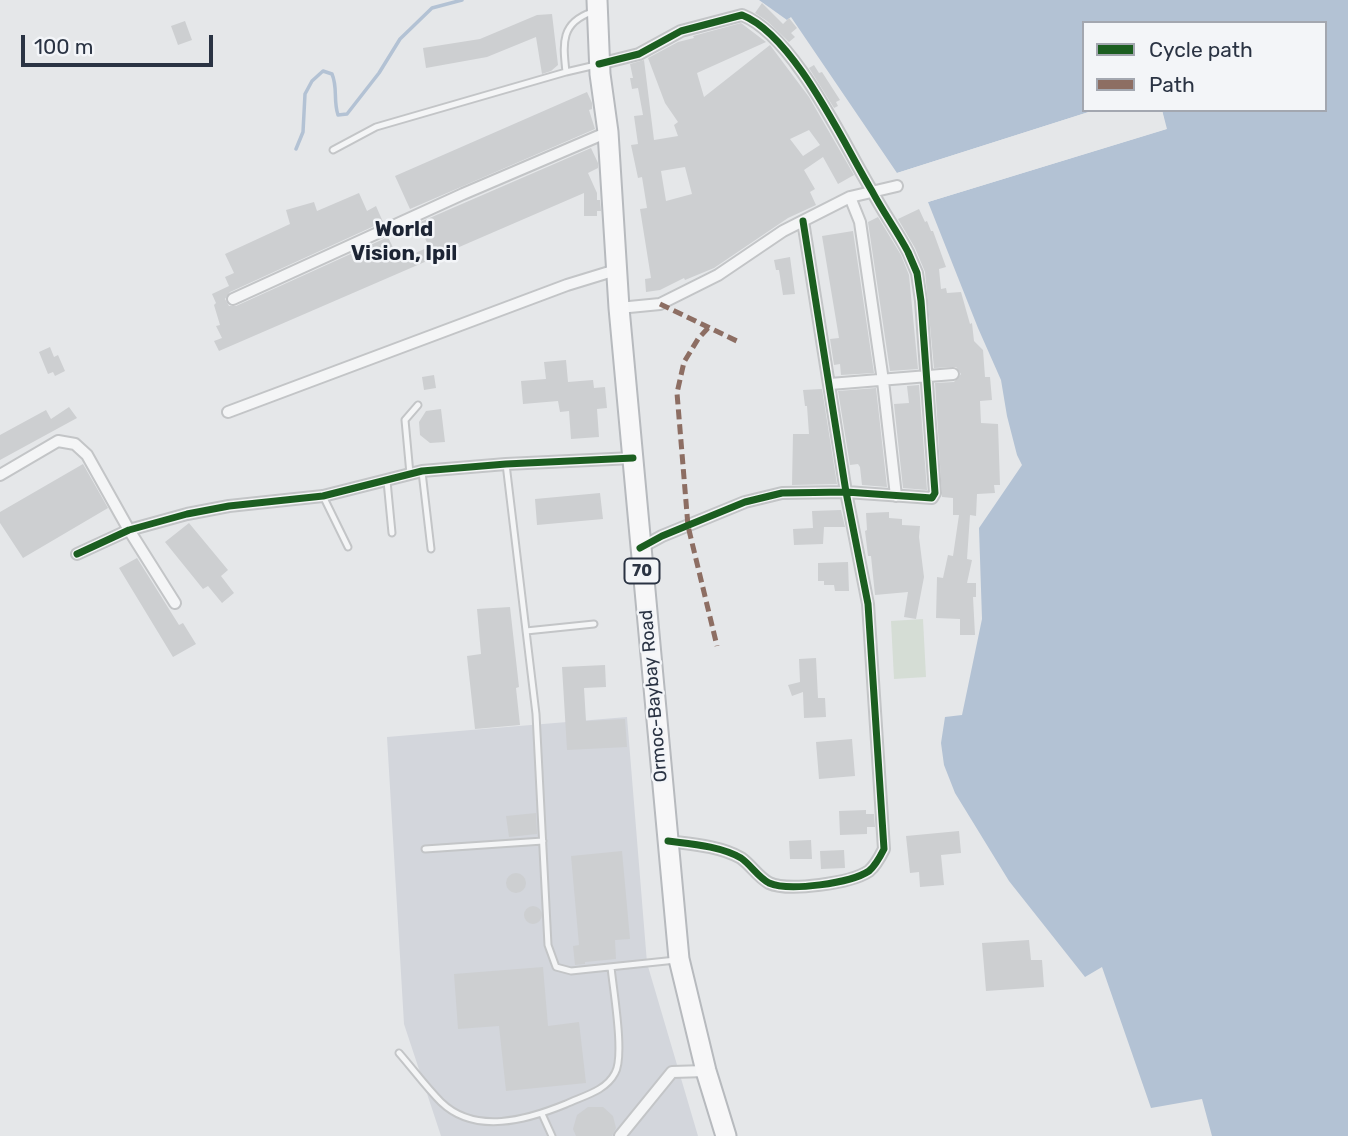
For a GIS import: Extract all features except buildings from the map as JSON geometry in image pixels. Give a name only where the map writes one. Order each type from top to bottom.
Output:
[{"type":"highway","name":"Ormoc-Baybay Road","points":[[598,5],[599,64],[608,132],[619,308],[679,959],[706,1070],[726,1136]]},
{"type":"street","points":[[599,64],[639,54],[681,31],[701,25],[742,15],[760,24],[796,64],[835,123],[872,192],[897,231],[917,273],[928,376],[935,493],[932,498],[846,492],[782,493],[745,502],[662,536],[640,548]]},
{"type":"street","points":[[233,299],[452,199],[608,132]]},
{"type":"street","points":[[619,308],[660,304],[718,275],[783,231],[850,197],[897,186]]},
{"type":"street","points":[[850,197],[860,222],[896,496]]},
{"type":"street","points":[[668,841],[728,853],[742,859],[770,883],[793,887],[842,881],[867,872],[876,864],[884,849],[868,604],[846,492],[803,221]]},
{"type":"street","points":[[228,412],[567,285],[616,270]]},
{"type":"street","points":[[830,384],[953,374]]},
{"type":"street","points":[[0,475],[58,441],[75,444],[87,455],[129,530],[175,603]]},
{"type":"street","points":[[77,554],[129,530],[187,514],[229,506],[323,496],[422,471],[633,458]]},
{"type":"street","points":[[620,1136],[672,1072],[706,1070]]},
{"type":"lane","points":[[566,72],[564,48],[569,27],[577,17],[598,5]]},
{"type":"lane","points":[[333,150],[376,127],[599,64]]},
{"type":"lane","points":[[410,474],[405,420],[418,405]]},
{"type":"lane","points":[[506,464],[536,714],[548,945],[556,967],[571,971],[679,959]]},
{"type":"lane","points":[[422,471],[430,549]]},
{"type":"lane","points":[[387,481],[392,533]]},
{"type":"lane","points":[[323,496],[348,547]]},
{"type":"lane","points":[[526,631],[594,624]]},
{"type":"lane","points":[[425,849],[543,841]]},
{"type":"lane","points":[[399,1053],[442,1103],[467,1119],[494,1123],[542,1114],[601,1089],[616,1073],[619,1047],[611,967]]},
{"type":"lane","points":[[542,1114],[552,1136]]},
{"type":"shaded area","points":[[923,619],[926,677],[894,679],[891,621]]},
{"type":"shaded area","points":[[627,717],[647,963],[698,1136],[441,1136],[404,1024],[387,737]]},
{"type":"water","points":[[759,0],[1348,0],[1348,1136],[1212,1136],[1202,1099],[1151,1108],[1102,967],[1085,977],[1009,881],[955,793],[944,765],[941,743],[945,717],[962,715],[982,619],[979,528],[1022,465],[1007,416],[1001,380],[928,202],[1166,129],[1162,112],[1327,112],[1327,21],[1082,21],[1082,112],[1089,112],[897,173],[791,17],[787,20]]},
{"type":"pier","points":[[1089,112],[1097,112],[900,175],[897,173]]},
{"type":"pier","points":[[1159,112],[1163,112],[1167,129],[928,202],[926,200],[1163,127]]},
{"type":"waterway","points":[[296,149],[303,132],[305,94],[312,81],[323,71],[332,74],[334,79],[338,115],[347,114],[379,73],[400,39],[432,8],[462,0]]},
{"type":"marked path","points":[[660,304],[741,343]]},
{"type":"marked path","points":[[708,328],[684,362],[677,393],[688,526],[717,646]]},
{"type":"cycle path","points":[[599,64],[639,54],[681,31],[742,15],[762,27],[799,67],[832,120],[908,252],[917,273],[921,301],[935,493],[932,498],[846,492],[782,493],[745,502],[662,536],[640,548]]},
{"type":"cycle path","points":[[668,841],[705,846],[733,854],[769,883],[791,887],[820,885],[860,875],[871,869],[884,849],[868,604],[846,492],[803,221]]},
{"type":"cycle path","points":[[77,554],[129,530],[187,514],[229,506],[323,496],[422,471],[633,458]]},
{"type":"district","name":"World Vision, Ipil","points":[[404,242]]}]
